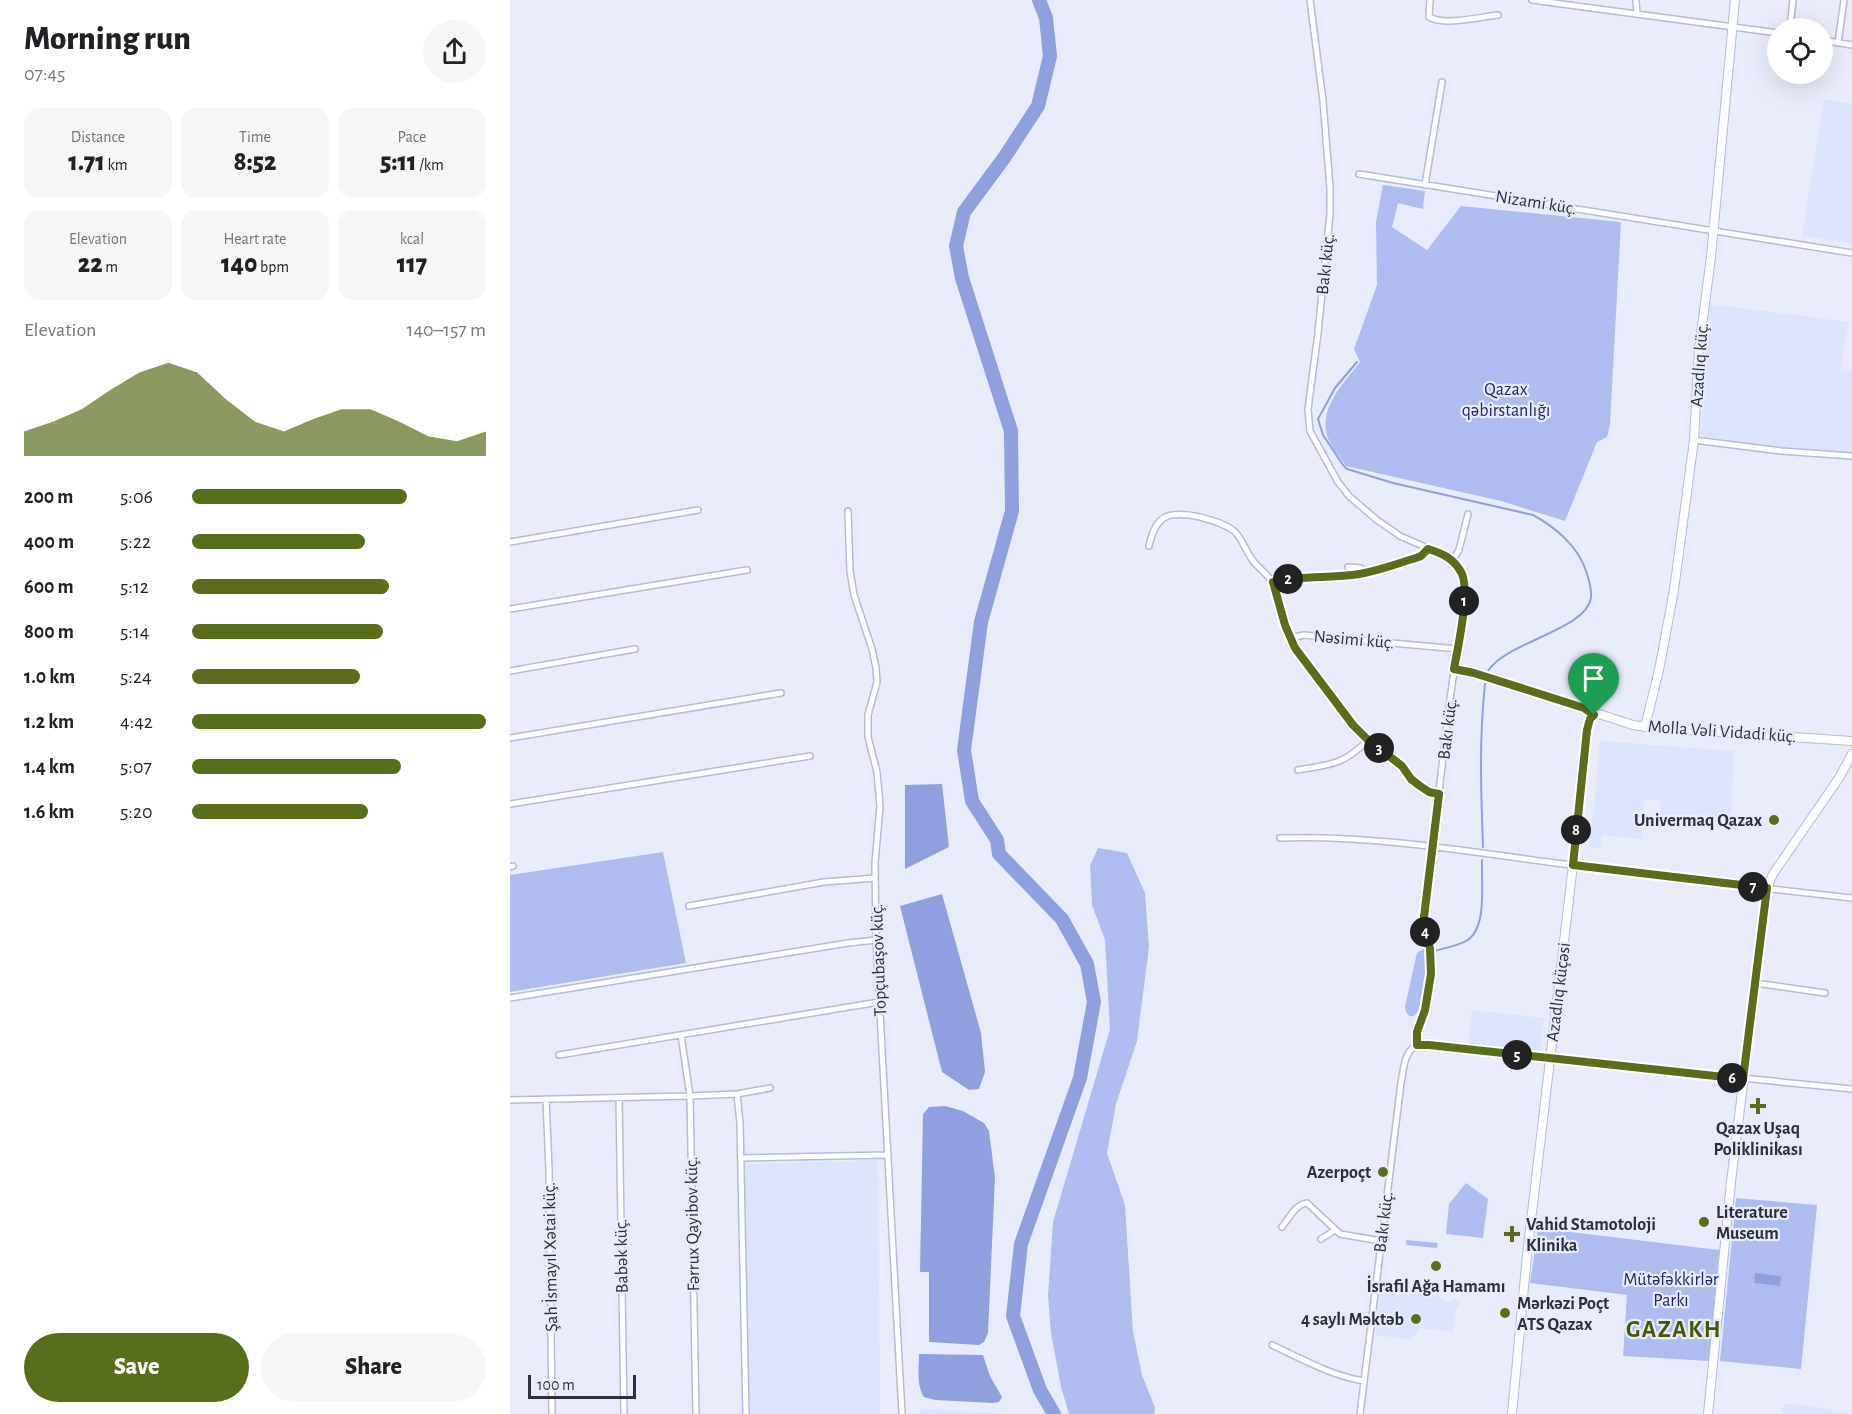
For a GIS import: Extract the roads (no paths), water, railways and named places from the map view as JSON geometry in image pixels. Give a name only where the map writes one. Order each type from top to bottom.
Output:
[{"type":"street","name":"Bakı küç.","points":[[1310,0],[1323,101],[1330,188],[1330,214],[1308,409],[1310,431],[1338,482],[1349,496],[1393,531],[1452,561],[1463,577],[1464,593],[1424,917],[1425,933],[1430,948],[1431,974],[1425,1010],[1417,1032],[1417,1045],[1408,1052],[1404,1066],[1360,1414]]},
{"type":"street","points":[[1430,0],[1428,14],[1433,19],[1448,21],[1498,15]]},
{"type":"street","points":[[1532,0],[1767,31]]},
{"type":"street","points":[[1636,0],[1637,14]]},
{"type":"street","name":"Azadlıq küç.","points":[[1645,727],[1659,670],[1674,590],[1694,440],[1699,349],[1735,0]]},
{"type":"street","points":[[1791,18],[1793,0]]},
{"type":"street","points":[[1838,43],[1844,0]]},
{"type":"street","points":[[1833,42],[1852,45]]},
{"type":"street","points":[[1425,185],[1442,82]]},
{"type":"street","name":"Nizami küç.","points":[[1359,174],[1852,253]]},
{"type":"street","points":[[1694,440],[1781,451],[1852,456]]},
{"type":"street","points":[[510,542],[698,510]]},
{"type":"street","name":"Topçubaşov küç.","points":[[848,511],[850,571],[854,595],[872,649],[877,682],[868,716],[868,737],[877,772],[880,806],[875,878],[876,940],[902,1414]]},
{"type":"street","points":[[1149,546],[1155,526],[1172,514],[1182,513],[1210,519],[1236,534],[1254,561],[1273,582],[1366,573],[1416,558],[1428,549]]},
{"type":"street","points":[[1452,561],[1459,550],[1468,514]]},
{"type":"street","points":[[1348,567],[1361,568],[1366,573]]},
{"type":"street","points":[[510,609],[747,570]]},
{"type":"street","name":"Nəsimi küç.","points":[[1273,582],[1290,638],[1304,635],[1458,649]]},
{"type":"street","points":[[1290,638],[1295,648],[1353,725],[1368,740],[1402,766],[1411,779],[1429,792],[1439,794]]},
{"type":"street","points":[[510,670],[635,649]]},
{"type":"street","points":[[1454,669],[1474,673],[1584,708],[1594,715]]},
{"type":"street","points":[[510,738],[780,693]]},
{"type":"street","name":"Molla Vəli Vidadi küç.","points":[[1594,715],[1603,715],[1645,727],[1852,741]]},
{"type":"street","name":"Azadlıq küçəsi","points":[[1512,1414],[1527,1255],[1587,730],[1590,719],[1594,715]]},
{"type":"street","points":[[1298,770],[1344,760],[1368,740]]},
{"type":"street","points":[[1708,1414],[1720,1274],[1767,888],[1773,874],[1839,778],[1852,754]]},
{"type":"street","points":[[510,804],[810,756]]},
{"type":"street","points":[[1280,838],[1322,836],[1433,846],[1852,898]]},
{"type":"street","points":[[689,906],[824,882],[875,878]]},
{"type":"street","points":[[510,998],[876,940]]},
{"type":"street","points":[[1755,983],[1826,993]]},
{"type":"street","points":[[559,1055],[879,1002]]},
{"type":"street","name":"Fərrux Qayibov küç.","points":[[681,1035],[690,1096],[696,1414]]},
{"type":"street","points":[[1417,1045],[1852,1089]]},
{"type":"street","points":[[510,1100],[737,1094],[770,1088]]},
{"type":"street","points":[[737,1094],[740,1107],[746,1414]]},
{"type":"street","name":"Babək küç.","points":[[620,1098],[624,1414]]},
{"type":"street","name":"Şah İsmayıl Xətai küç.","points":[[546,1099],[552,1414]]},
{"type":"street","points":[[741,1158],[886,1155]]},
{"type":"street","points":[[1282,1227],[1304,1202],[1308,1203],[1335,1230],[1346,1236],[1381,1241]]},
{"type":"street","points":[[1321,1239],[1335,1230]]},
{"type":"street","points":[[1272,1345],[1333,1373],[1364,1381]]},
{"type":"waterway","points":[[1039,0],[1046,18],[1050,56],[1038,106],[1004,158],[964,212],[956,246],[962,278],[1011,431],[1012,511],[981,622],[964,750],[972,801],[997,840],[999,854],[1062,919],[1087,964],[1094,1002],[1080,1078],[1021,1244],[1013,1316],[1040,1390],[1054,1414]]},
{"type":"waterway","points":[[1357,362],[1335,388],[1318,419],[1323,435],[1347,469],[1393,483],[1533,515],[1565,538],[1582,562],[1591,591],[1591,598],[1586,609],[1561,628],[1511,652],[1497,661],[1488,671]]},
{"type":"waterway","points":[[1483,847],[1481,746],[1485,684]]},
{"type":"waterway","points":[[1434,951],[1466,941],[1478,926],[1482,904],[1482,860]]},
{"type":"place","name":"Univermaq Qazax","points":[[1774,820]]},
{"type":"place","name":"Qazax Uşaq Poliklinikası","points":[[1758,1106]]},
{"type":"place","name":"Azerpoçt","points":[[1383,1172]]},
{"type":"place","name":"Literature Museum","points":[[1704,1222]]},
{"type":"place","name":"Vahid Stamotoloji Klinika","points":[[1512,1234]]},
{"type":"place","name":"İsrafil Ağa Hamamı","points":[[1436,1266]]},
{"type":"place","name":"Mərkəzi Poçt ATS Qazax","points":[[1505,1313]]},
{"type":"place","name":"4 saylı Məktəb","points":[[1416,1319]]},
{"type":"district","name":"GAZAKH","points":[[1674,1329]]},
{"type":"park label","name":"Qazax qəbirstanlığı","points":[[1506,399]]},
{"type":"park label","name":"Mütəfəkkirlər Parkı","points":[[1671,1289]]}]
